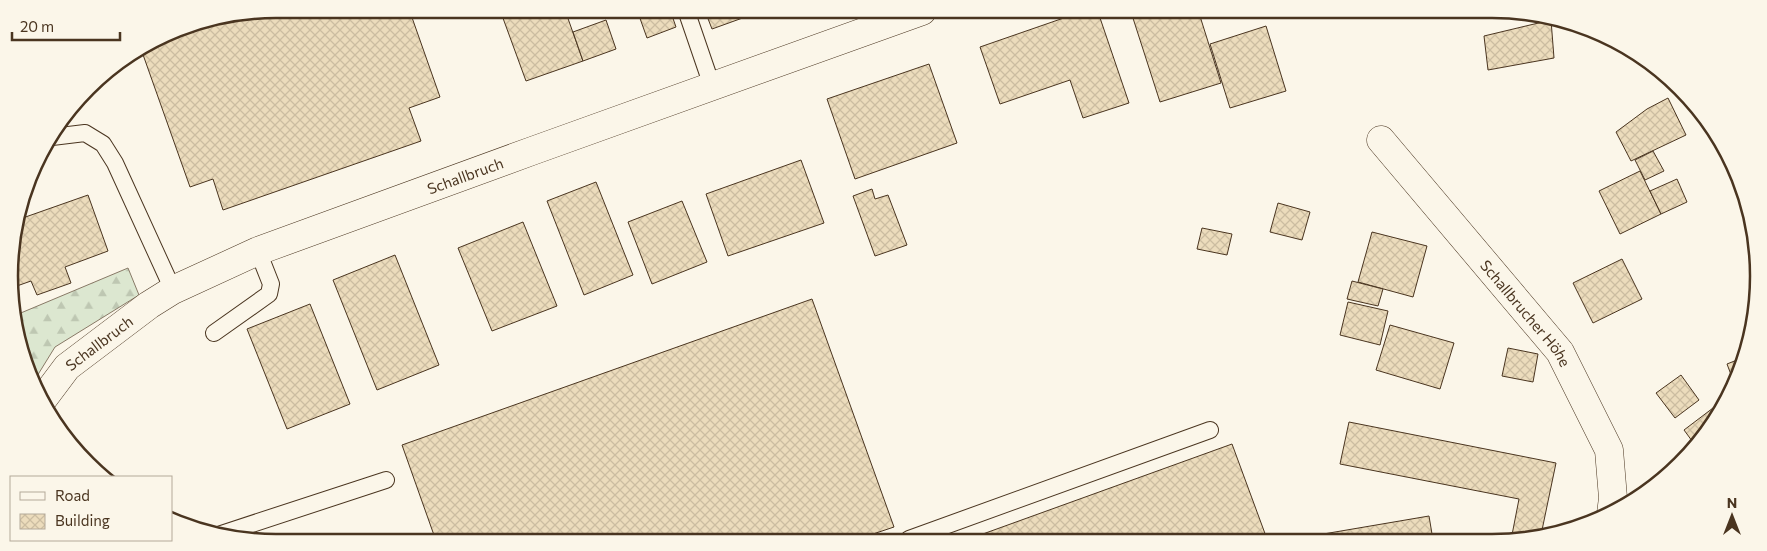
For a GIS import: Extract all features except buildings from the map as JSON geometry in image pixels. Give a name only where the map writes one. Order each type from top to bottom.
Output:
[{"type":"street","name":"Schallbruch","points":[[46,394],[67,367],[149,305],[172,290],[258,251],[896,18]]},
{"type":"street","name":"Schallbrucher Höhe","points":[[1381,140],[1560,352],[1609,450],[1614,498],[1613,503]]},
{"type":"lane","points":[[689,18],[712,86]]},
{"type":"lane","points":[[58,136],[86,133],[103,144],[115,162],[172,290]]},
{"type":"lane","points":[[214,333],[269,294],[271,284],[258,251]]},
{"type":"lane","points":[[923,534],[1210,430]]},
{"type":"lane","points":[[233,530],[386,480]]},
{"type":"green space","points":[[128,268],[139,295],[55,347],[38,375],[26,342],[20,313]]}]
